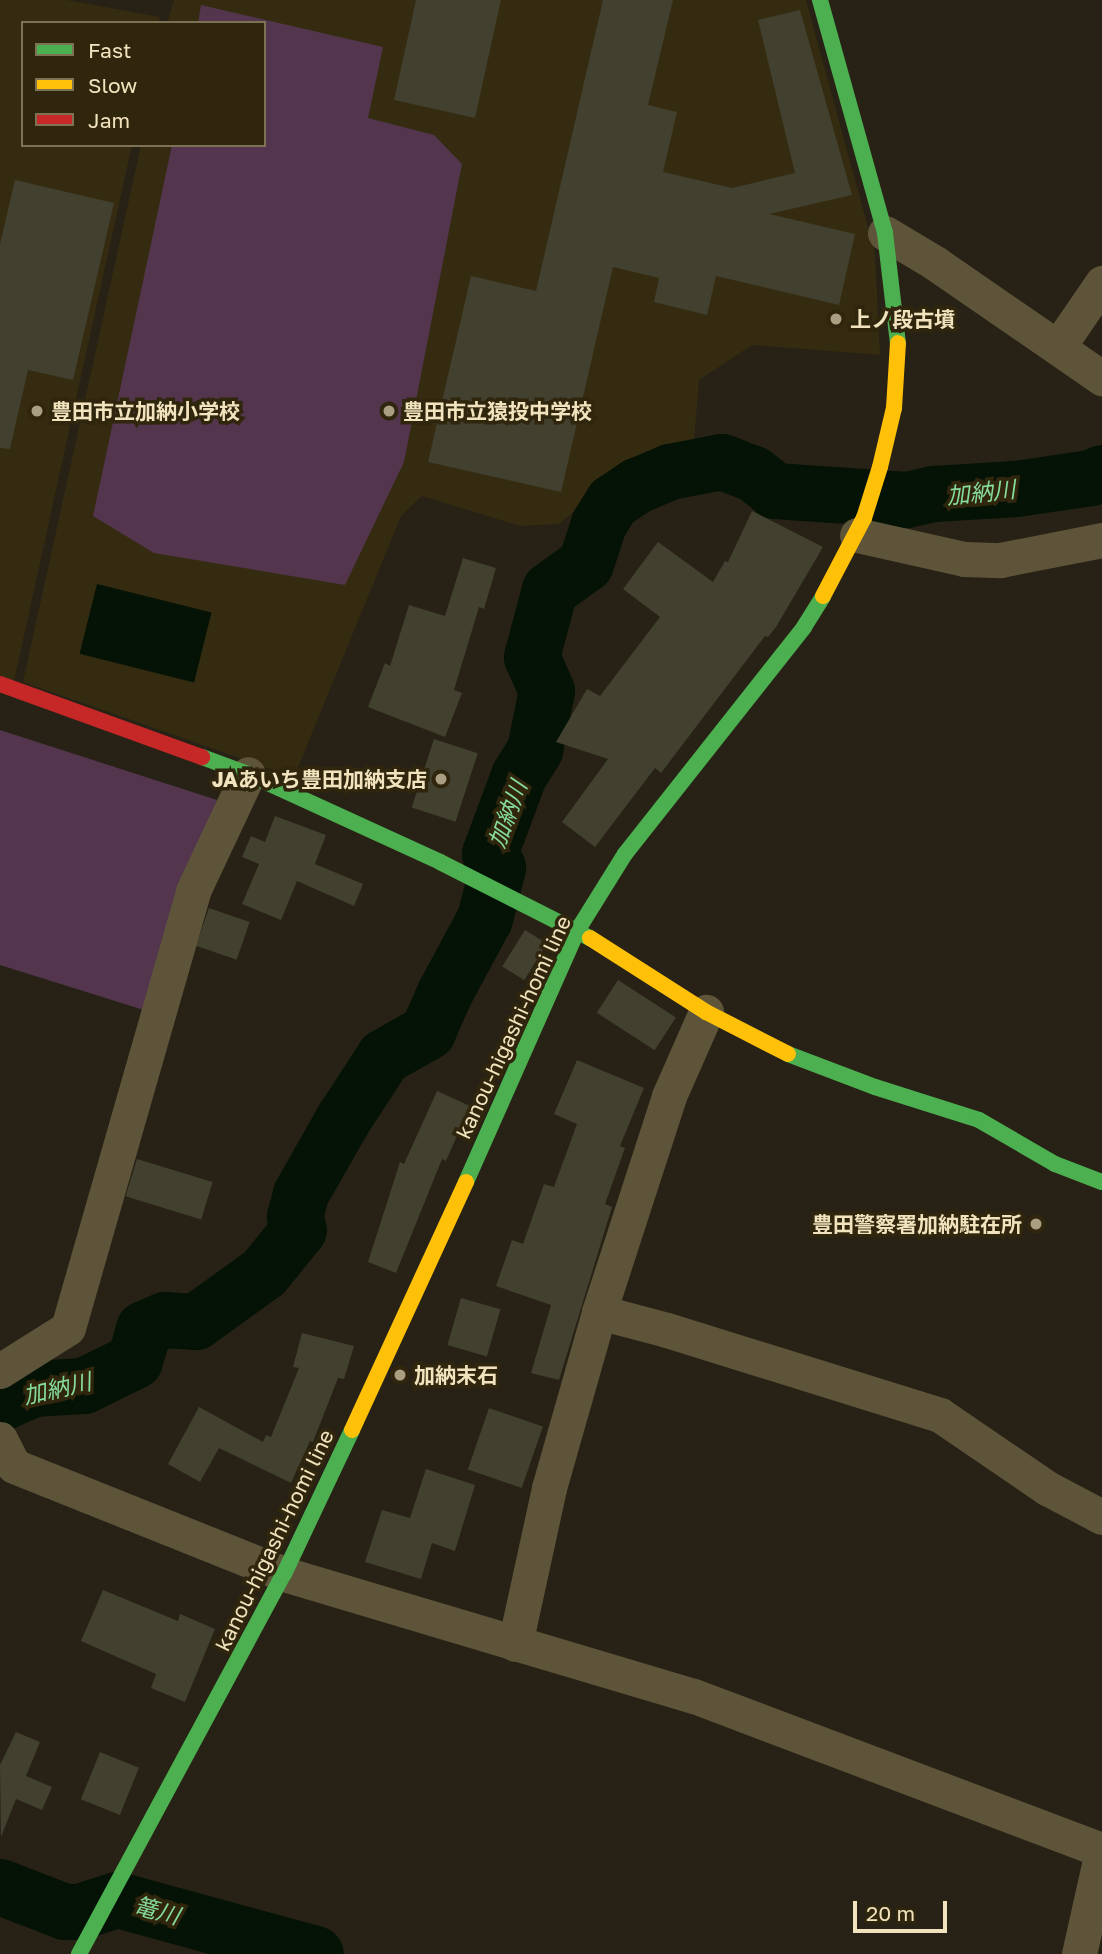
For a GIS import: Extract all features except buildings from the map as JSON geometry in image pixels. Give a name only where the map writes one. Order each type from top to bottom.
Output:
[{"type":"main road","name":"kanou-higashi-homi line","points":[[79,1954],[284,1574],[436,1252],[528,1035],[577,932],[625,854],[804,627],[860,527],[883,455],[894,408],[899,353],[884,233],[820,0]]},
{"type":"main road","points":[[0,684],[248,774],[472,878],[610,948],[706,1012],[780,1051],[875,1087],[979,1120],[1055,1164],[1102,1182]]},
{"type":"street","points":[[884,233],[935,262],[1102,378]]},
{"type":"street","points":[[1058,347],[1102,283]]},
{"type":"street","points":[[860,527],[964,559],[1000,560],[1102,540]]},
{"type":"street","points":[[0,1371],[68,1328],[192,891],[248,774]]},
{"type":"street","points":[[515,1644],[549,1488],[599,1312],[673,1086],[706,1012]]},
{"type":"street","points":[[599,1312],[667,1330],[940,1415],[1047,1488],[1102,1517]]},
{"type":"street","points":[[7,1452],[284,1574],[694,1696],[1102,1850],[1079,1954]]},
{"type":"shaded area","name":"豊田市立加納小学校","points":[[0,0],[67,0],[160,17],[159,21],[21,21],[21,147],[132,147],[14,681],[0,676]]},
{"type":"shaded area","name":"豊田市立猿投中学校","points":[[174,0],[806,0],[875,253],[880,355],[752,345],[699,380],[694,442],[641,454],[559,524],[520,526],[422,496],[401,516],[294,777],[23,682],[141,147],[266,147],[266,21],[168,21]]},
{"type":"shaded area","points":[[201,5],[383,47],[368,118],[434,135],[462,164],[404,462],[345,585],[154,553],[93,516],[172,147],[266,147],[266,21],[198,21]]},
{"type":"shaded area","points":[[97,584],[211,613],[194,682],[80,654]]},
{"type":"shaded area","points":[[0,730],[217,800],[147,1011],[0,965]]},
{"type":"waterway","name":"加納川","points":[[0,1404],[33,1389],[84,1386],[135,1361],[144,1329],[165,1320],[196,1322],[264,1273],[299,1230],[295,1217],[301,1194],[343,1120],[384,1057],[428,1032],[444,995],[485,919],[498,868],[490,854],[519,776],[535,750],[547,691],[532,657],[550,590],[586,564],[599,524],[613,502],[637,486],[670,472],[722,462],[754,474],[775,491],[907,500],[934,494],[1016,489],[1091,478],[1102,473]]},
{"type":"waterway","name":"篭川","points":[[0,1887],[65,1912],[80,1912],[118,1900],[316,1954]]},
{"type":"traffic: fast","points":[[820,0],[885,233],[898,343]]},
{"type":"traffic: fast","points":[[466,1182],[577,931],[625,854],[804,627],[823,596]]},
{"type":"traffic: fast","points":[[202,757],[248,774],[440,862],[590,938]]},
{"type":"traffic: fast","points":[[788,1054],[875,1087],[979,1120],[1055,1164],[1102,1182]]},
{"type":"traffic: fast","points":[[79,1954],[284,1574],[352,1430]]},
{"type":"traffic: slow","points":[[823,596],[864,518],[880,467],[894,408],[898,343]]},
{"type":"traffic: slow","points":[[590,938],[706,1012],[788,1054]]},
{"type":"traffic: slow","points":[[352,1430],[466,1182]]},
{"type":"traffic: jam","points":[[0,684],[202,757]]},
{"type":"place","name":"上ノ段古墳","points":[[836,319]]},
{"type":"place","name":"豊田市立加納小学校","points":[[37,411]]},
{"type":"place","name":"豊田市立猿投中学校","points":[[389,411]]},
{"type":"place","name":"JAあいち豊田加納支店","points":[[441,779]]},
{"type":"place","name":"豊田警察署加納駐在所","points":[[1036,1224]]},
{"type":"place","name":"加納末石","points":[[400,1375]]}]
